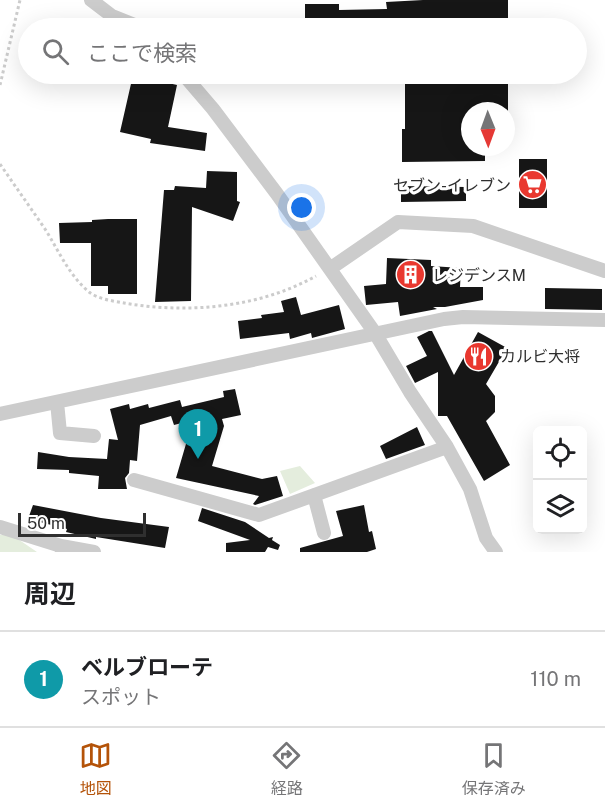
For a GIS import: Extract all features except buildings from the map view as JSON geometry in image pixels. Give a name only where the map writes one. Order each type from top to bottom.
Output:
[{"type":"street","points":[[91,0],[117,18]]},
{"type":"street","points":[[192,84],[213,109],[331,268],[375,333],[410,393],[447,447],[470,489],[486,538],[496,552]]},
{"type":"street","points":[[331,268],[398,222],[473,226],[605,270]]},
{"type":"street","points":[[0,414],[444,319],[463,317],[605,320]]},
{"type":"street","points":[[57,402],[60,433],[93,436]]},
{"type":"street","points":[[134,480],[259,515],[447,447]]},
{"type":"street","points":[[314,495],[324,533]]},
{"type":"street","points":[[0,527],[61,549],[94,552]]},
{"type":"path","points":[[0,85],[20,0]]},
{"type":"path","points":[[0,164],[45,229],[71,274],[92,294],[113,301],[153,308],[190,309],[233,304],[298,286],[331,268]]},
{"type":"green space","points":[[300,466],[315,483],[290,494],[280,471]]},
{"type":"green space","points":[[0,535],[12,535],[37,552],[0,552]]},
{"type":"place","name":"セブン-イレブン","points":[[532,185]]},
{"type":"place","name":"レジデンスM","points":[[411,275]]},
{"type":"place","name":"カルビ大将","points":[[479,356]]},
{"type":"place","name":"ベルブローテ","points":[[198,459]]}]
